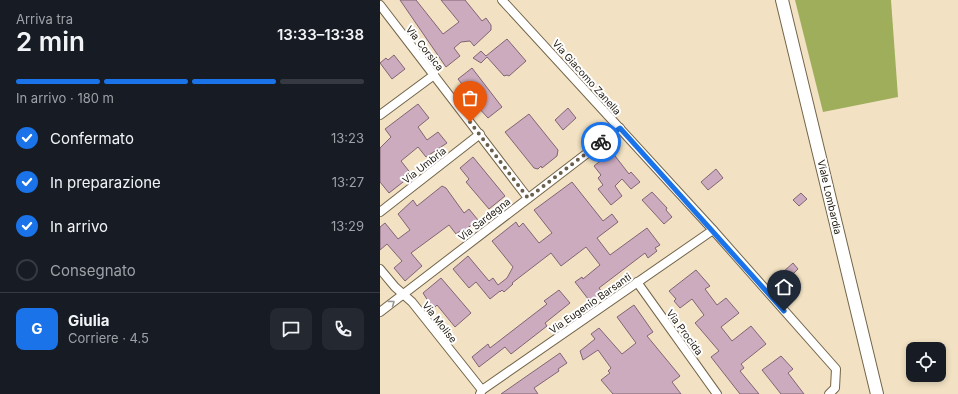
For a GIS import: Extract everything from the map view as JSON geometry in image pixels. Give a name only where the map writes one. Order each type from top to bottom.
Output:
[{"type":"main road","name":"Viale Lombardia","points":[[782,0],[877,394]]},
{"type":"street","name":"Via Giacomo Zanella","points":[[502,0],[713,230],[836,368],[835,388],[828,394]]},
{"type":"street","name":"Via Corsica","points":[[380,5],[528,198]]},
{"type":"street","points":[[380,116],[434,75]]},
{"type":"street","name":"Via Sardegna","points":[[380,312],[620,128]]},
{"type":"street","name":"Via Umbria","points":[[380,212],[480,134]]},
{"type":"street","name":"Via Eugenio Barsanti","points":[[481,392],[713,230]]},
{"type":"street","name":"Via Molise","points":[[380,269],[412,302],[481,392]]},
{"type":"street","name":"Via Procida","points":[[638,282],[715,393]]},
{"type":"green space","points":[[795,0],[891,0],[898,97],[823,112]]},
{"type":"building","points":[[400,0],[416,0],[443,34],[459,22],[441,0],[465,0],[482,21],[486,18],[491,25],[491,30],[474,46],[470,41],[461,42],[454,48],[460,56],[446,67]]},
{"type":"building","points":[[507,39],[526,61],[509,76],[504,76],[487,57],[481,63],[473,58],[481,51],[486,56]]},
{"type":"building","points":[[394,55],[405,69],[392,79],[380,63],[386,58],[388,60]]},
{"type":"building","points":[[472,68],[502,107],[488,118],[466,94],[468,92],[458,79]]},
{"type":"building","points":[[418,104],[429,118],[418,127],[427,140],[438,132],[447,143],[426,157],[418,147],[401,161],[412,175],[389,193],[380,182],[380,148],[391,137],[385,129]]},
{"type":"building","points":[[568,108],[576,118],[563,130],[555,120]]},
{"type":"building","points":[[529,114],[558,150],[557,156],[542,168],[541,166],[538,169],[534,168],[505,132]]},
{"type":"building","points":[[612,152],[629,174],[631,172],[640,182],[631,189],[622,179],[615,186],[622,196],[611,205],[598,189],[603,185],[598,178],[601,175],[594,166]]},
{"type":"building","points":[[473,157],[505,196],[489,209],[466,182],[469,179],[460,168]]},
{"type":"building","points":[[716,169],[723,178],[708,190],[701,182]]},
{"type":"building","points":[[572,182],[603,221],[612,214],[618,222],[597,238],[610,255],[647,228],[660,245],[655,248],[657,251],[648,258],[645,253],[599,288],[604,295],[592,304],[575,282],[582,277],[583,279],[600,265],[586,247],[561,266],[551,253],[512,283],[513,284],[504,292],[502,290],[500,291],[490,299],[476,282],[469,288],[453,269],[468,256],[489,281],[493,278],[498,285],[507,278],[513,267],[492,241],[516,222],[519,227],[523,223],[539,243],[552,233],[534,210]]},
{"type":"building","points":[[442,186],[446,188],[464,213],[469,209],[478,220],[461,233],[460,231],[456,234],[449,225],[411,253],[422,266],[405,281],[394,268],[402,261],[387,244],[380,250],[380,227],[385,223],[398,239],[410,230],[398,214],[413,200],[417,206]]},
{"type":"building","points":[[652,192],[667,208],[666,210],[672,217],[664,224],[642,200]]},
{"type":"building","points":[[801,193],[807,199],[799,206],[793,200]]},
{"type":"building","points":[[793,263],[798,269],[789,278],[783,272]]},
{"type":"building","points":[[696,270],[710,286],[705,289],[717,305],[726,298],[739,313],[721,327],[732,341],[751,326],[766,344],[741,364],[744,368],[740,371],[759,394],[740,394],[711,357],[719,351],[695,323],[704,315],[692,299],[680,308],[674,301],[676,299],[669,291]]},
{"type":"building","points":[[441,278],[471,313],[455,327],[437,305],[433,309],[423,293]]},
{"type":"building","points":[[559,290],[570,303],[545,323],[547,326],[511,354],[505,347],[479,367],[472,357],[488,344],[490,348],[547,304],[544,301]]},
{"type":"building","points":[[634,305],[653,332],[647,336],[680,376],[672,382],[681,394],[613,394],[601,380],[610,373],[608,371],[611,368],[598,350],[583,360],[580,351],[595,339],[591,334],[599,328],[622,354],[636,343],[617,317]]},
{"type":"building","points":[[560,353],[567,363],[558,369],[559,371],[534,388],[538,394],[501,394]]},
{"type":"building","points":[[781,356],[793,369],[788,373],[804,394],[781,394],[762,370]]},
{"type":"way so far","points":[[470,122],[528,198],[601,142]]},
{"type":"route","points":[[601,142],[620,128],[784,311]]}]
